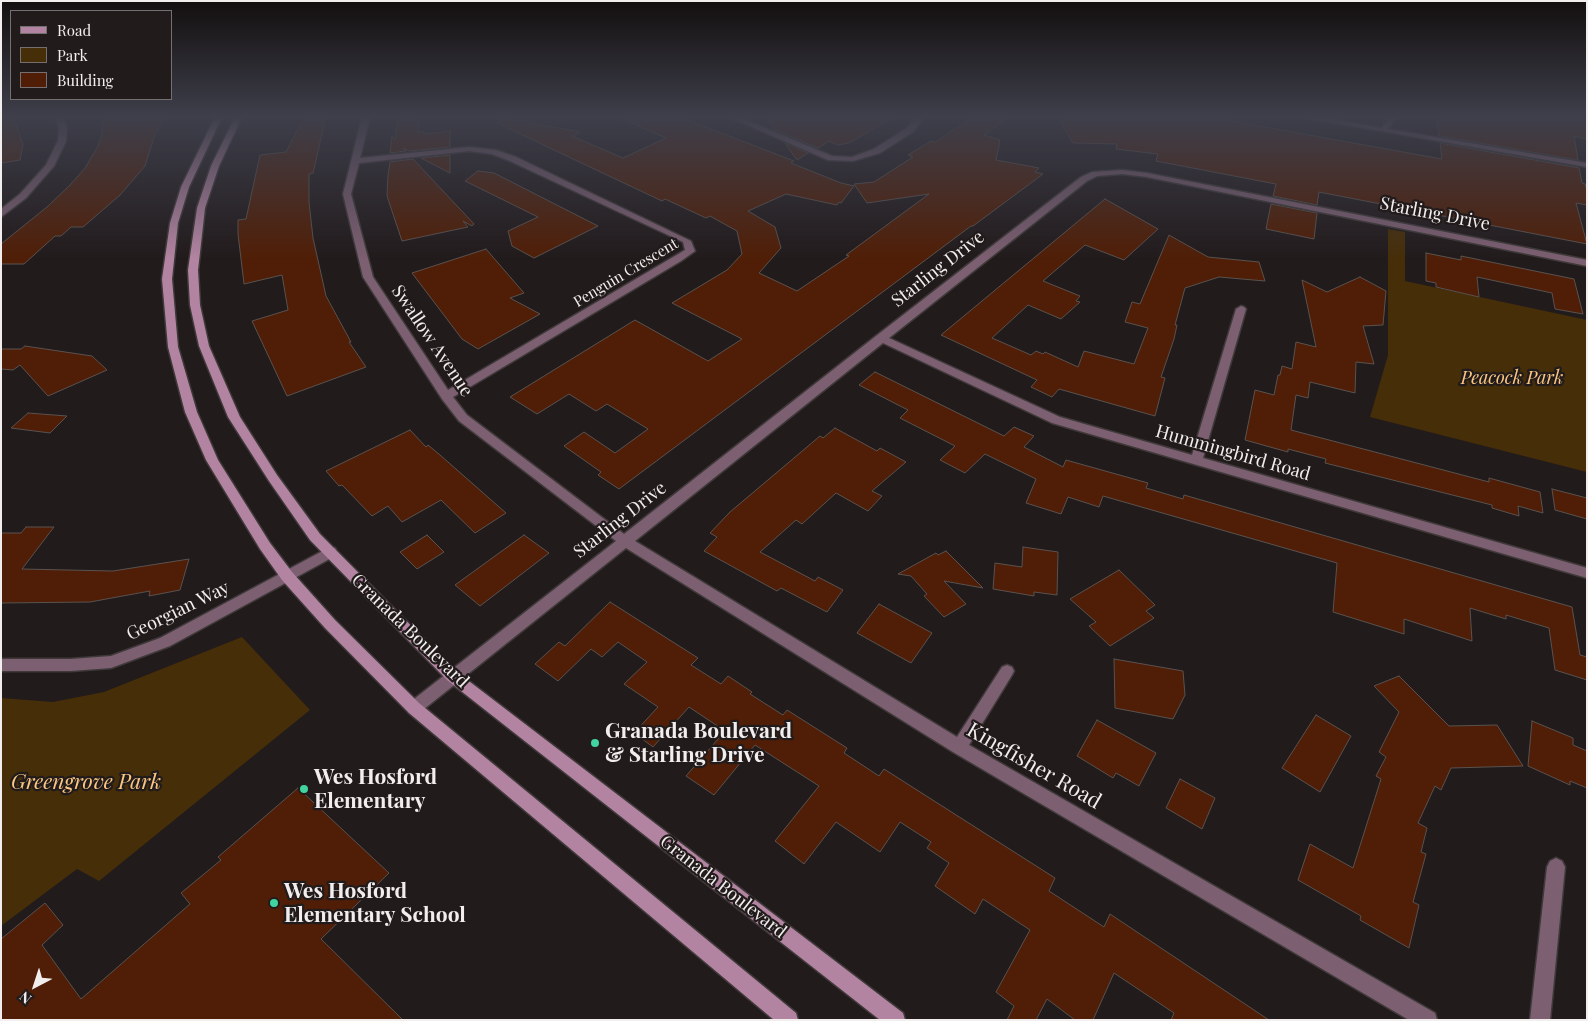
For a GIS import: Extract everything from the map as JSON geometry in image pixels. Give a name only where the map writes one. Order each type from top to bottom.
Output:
[{"type":"main road","points":[[196,165],[185,187],[174,223],[167,279],[173,347],[190,412],[212,460],[265,546],[287,576],[330,624],[414,708],[788,1020]]},
{"type":"main road","name":"Granada Boulevard","points":[[216,165],[201,208],[194,270],[195,305],[204,346],[234,417],[273,478],[315,536],[452,676],[896,1020]]},
{"type":"street","points":[[1,214],[23,196],[51,165]]},
{"type":"street","name":"Swallow Avenue","points":[[355,165],[347,194],[368,277],[446,396],[463,418],[624,541]]},
{"type":"street","name":"Penguin Crescent","points":[[446,396],[690,251],[688,241],[525,165]]},
{"type":"street","name":"Starling Drive","points":[[414,708],[452,676],[1084,178],[1104,172],[1122,172],[1146,176],[1587,263]]},
{"type":"street","points":[[1196,461],[1241,309]]},
{"type":"street","name":"Hummingbird Road","points":[[880,338],[1056,420],[1587,574]]},
{"type":"street","name":"Kingfisher Road","points":[[624,541],[959,747],[1428,1020]]},
{"type":"street","name":"Georgian Way","points":[[1,665],[71,665],[111,662],[165,642],[330,552]]},
{"type":"street","points":[[959,747],[1007,671]]},
{"type":"street","points":[[1540,1020],[1556,867]]},
{"type":"green space","name":"Peacock Park","points":[[1388,229],[1405,232],[1405,281],[1587,320],[1587,472],[1370,417],[1388,355]]},
{"type":"green space","name":"Greengrove Park","points":[[242,637],[310,710],[99,881],[77,869],[1,926],[1,698],[53,702],[104,692]]},
{"type":"building","points":[[87,165],[145,165],[120,195],[83,227],[71,227],[61,236],[55,236],[24,264],[1,264],[1,244],[47,207]]},
{"type":"building","points":[[258,165],[315,165],[313,173],[309,174],[309,202],[313,238],[326,296],[351,342],[349,342],[366,367],[287,396],[252,321],[288,310],[282,275],[244,284],[238,220],[246,219]]},
{"type":"building","points":[[390,165],[418,165],[474,224],[472,226],[463,221],[468,227],[402,241],[387,196]]},
{"type":"building","points":[[434,165],[450,165],[450,173]]},
{"type":"building","points":[[585,165],[795,165],[841,183],[854,186],[841,203],[839,202],[837,205],[786,194],[748,211],[775,227],[781,248],[759,273],[797,291],[849,256],[846,255],[929,194],[867,203],[854,184],[874,182],[901,165],[1021,165],[1039,168],[1035,172],[1043,174],[619,489],[598,475],[601,472],[564,446],[584,432],[615,453],[648,429],[607,404],[596,411],[569,394],[537,414],[510,397],[635,320],[708,361],[742,339],[672,303],[727,270],[742,254],[737,231],[710,216],[706,218],[665,199],[662,201]]},
{"type":"building","points":[[1175,165],[1560,165],[1579,168],[1582,183],[1585,184],[1587,190],[1587,205],[1576,203],[1587,244],[1319,192],[1317,205],[1273,196],[1276,184]]},
{"type":"building","points":[[478,171],[494,173],[598,226],[534,258],[512,246],[508,231],[538,217],[465,181]]},
{"type":"building","points":[[1105,199],[1158,229],[1124,260],[1085,245],[1043,281],[1080,296],[1076,301],[1080,302],[1061,319],[1028,305],[992,338],[1031,355],[1036,351],[1043,354],[1045,352],[1078,367],[1084,351],[1134,364],[1148,328],[1125,322],[1132,302],[1140,304],[1169,235],[1208,257],[1259,262],[1265,281],[1219,277],[1185,288],[1175,325],[1177,325],[1174,339],[1161,377],[1165,378],[1155,416],[1059,389],[1052,397],[1031,387],[1037,380],[941,335]]},
{"type":"building","points":[[1271,204],[1317,213],[1314,239],[1266,229]]},
{"type":"building","points":[[486,249],[524,293],[510,298],[540,314],[478,349],[462,339],[412,273]]},
{"type":"building","points":[[1426,253],[1461,260],[1461,256],[1574,279],[1583,314],[1555,309],[1552,293],[1477,277],[1479,297],[1436,287],[1436,283],[1426,281]]},
{"type":"building","points":[[1360,277],[1386,291],[1383,325],[1363,326],[1374,364],[1356,362],[1355,393],[1310,382],[1308,398],[1296,395],[1291,430],[1489,482],[1489,478],[1540,492],[1543,513],[1518,506],[1519,516],[1492,508],[1492,505],[1325,463],[1326,459],[1288,449],[1288,452],[1245,440],[1255,390],[1274,395],[1282,366],[1292,369],[1296,342],[1316,347],[1302,280],[1327,292]]},
{"type":"building","points":[[25,346],[92,356],[107,370],[48,396],[20,365],[13,370],[1,369],[1,349],[21,349]]},
{"type":"building","points":[[875,372],[1004,436],[1014,427],[1034,436],[1024,447],[1063,467],[1066,460],[1148,483],[1146,488],[1183,499],[1184,495],[1572,607],[1580,655],[1587,657],[1587,680],[1555,670],[1549,628],[1506,615],[1506,619],[1470,608],[1472,641],[1404,619],[1404,634],[1333,612],[1337,563],[1103,496],[1099,507],[1068,497],[1061,514],[1026,503],[1036,479],[985,454],[965,473],[940,460],[955,446],[900,418],[908,410],[859,385]]},
{"type":"building","points":[[28,413],[67,416],[50,433],[11,428]]},
{"type":"building","points":[[835,428],[877,451],[880,448],[906,462],[872,491],[882,496],[868,511],[836,493],[802,524],[796,520],[760,552],[815,581],[818,577],[843,590],[827,612],[781,588],[777,591],[704,551],[717,537],[710,533],[730,512],[820,436],[823,438]]},
{"type":"building","points":[[410,430],[426,447],[428,445],[506,513],[475,533],[441,500],[402,522],[388,506],[372,516],[342,485],[339,486],[326,471]]},
{"type":"building","points":[[1552,489],[1587,498],[1587,519],[1555,510]]},
{"type":"building","points":[[26,527],[54,527],[22,569],[113,571],[189,559],[180,590],[149,596],[150,591],[90,602],[1,603],[1,533],[21,533]]},
{"type":"building","points":[[427,535],[444,552],[417,569],[400,552]]},
{"type":"building","points":[[524,535],[549,553],[480,606],[455,585]]},
{"type":"building","points":[[1023,547],[1058,552],[1057,595],[1034,592],[1034,596],[993,589],[995,563],[1022,567]]},
{"type":"building","points":[[946,551],[983,588],[944,581],[966,604],[944,617],[924,596],[927,594],[911,576],[898,574],[936,553],[938,555]]},
{"type":"building","points":[[1119,570],[1155,605],[1146,611],[1154,618],[1110,646],[1089,626],[1096,622],[1070,599]]},
{"type":"building","points":[[610,602],[698,658],[691,665],[721,684],[728,676],[752,692],[750,694],[783,715],[787,710],[847,748],[844,753],[879,776],[884,769],[1055,878],[1049,891],[1104,927],[1110,914],[1269,1020],[1171,1020],[1174,1013],[1114,973],[1093,1020],[1075,1020],[1047,999],[1036,1020],[1007,1020],[1014,1006],[996,992],[1030,930],[983,899],[975,914],[935,886],[949,863],[927,848],[931,842],[900,822],[880,852],[836,822],[804,864],[775,841],[819,786],[755,745],[714,795],[686,776],[725,731],[689,707],[653,747],[634,733],[658,707],[624,684],[647,662],[618,642],[602,657],[591,649],[558,681],[535,664],[559,642],[565,646]]},
{"type":"building","points":[[879,604],[932,633],[911,663],[857,633]]},
{"type":"building","points":[[1114,659],[1183,671],[1185,695],[1173,719],[1115,708]]},
{"type":"building","points":[[1399,676],[1449,726],[1497,725],[1523,766],[1451,768],[1441,790],[1435,786],[1418,823],[1427,828],[1421,852],[1426,854],[1413,902],[1419,905],[1409,948],[1360,920],[1361,916],[1298,880],[1310,844],[1353,868],[1381,779],[1376,776],[1386,757],[1379,752],[1399,712],[1374,686]]},
{"type":"building","points":[[1316,715],[1351,736],[1320,792],[1282,768]]},
{"type":"building","points":[[1097,720],[1156,753],[1139,786],[1116,773],[1113,778],[1077,756]]},
{"type":"building","points":[[1532,721],[1573,738],[1573,745],[1587,751],[1587,788],[1570,781],[1570,785],[1528,766]]},
{"type":"building","points":[[1180,779],[1215,798],[1202,829],[1166,808]]},
{"type":"building","name":"Wes Hosford Elementary School","points":[[298,788],[389,873],[321,939],[403,1020],[1,1020],[1,939],[45,903],[63,925],[42,945],[81,999],[190,904],[181,893],[221,860],[218,857]]},
{"type":"place","name":"Granada Boulevard & Starling Drive","points":[[595,743]]},
{"type":"place","name":"Wes Hosford Elementary","points":[[304,789]]},
{"type":"place","name":"Wes Hosford Elementary School","points":[[274,903]]}]
